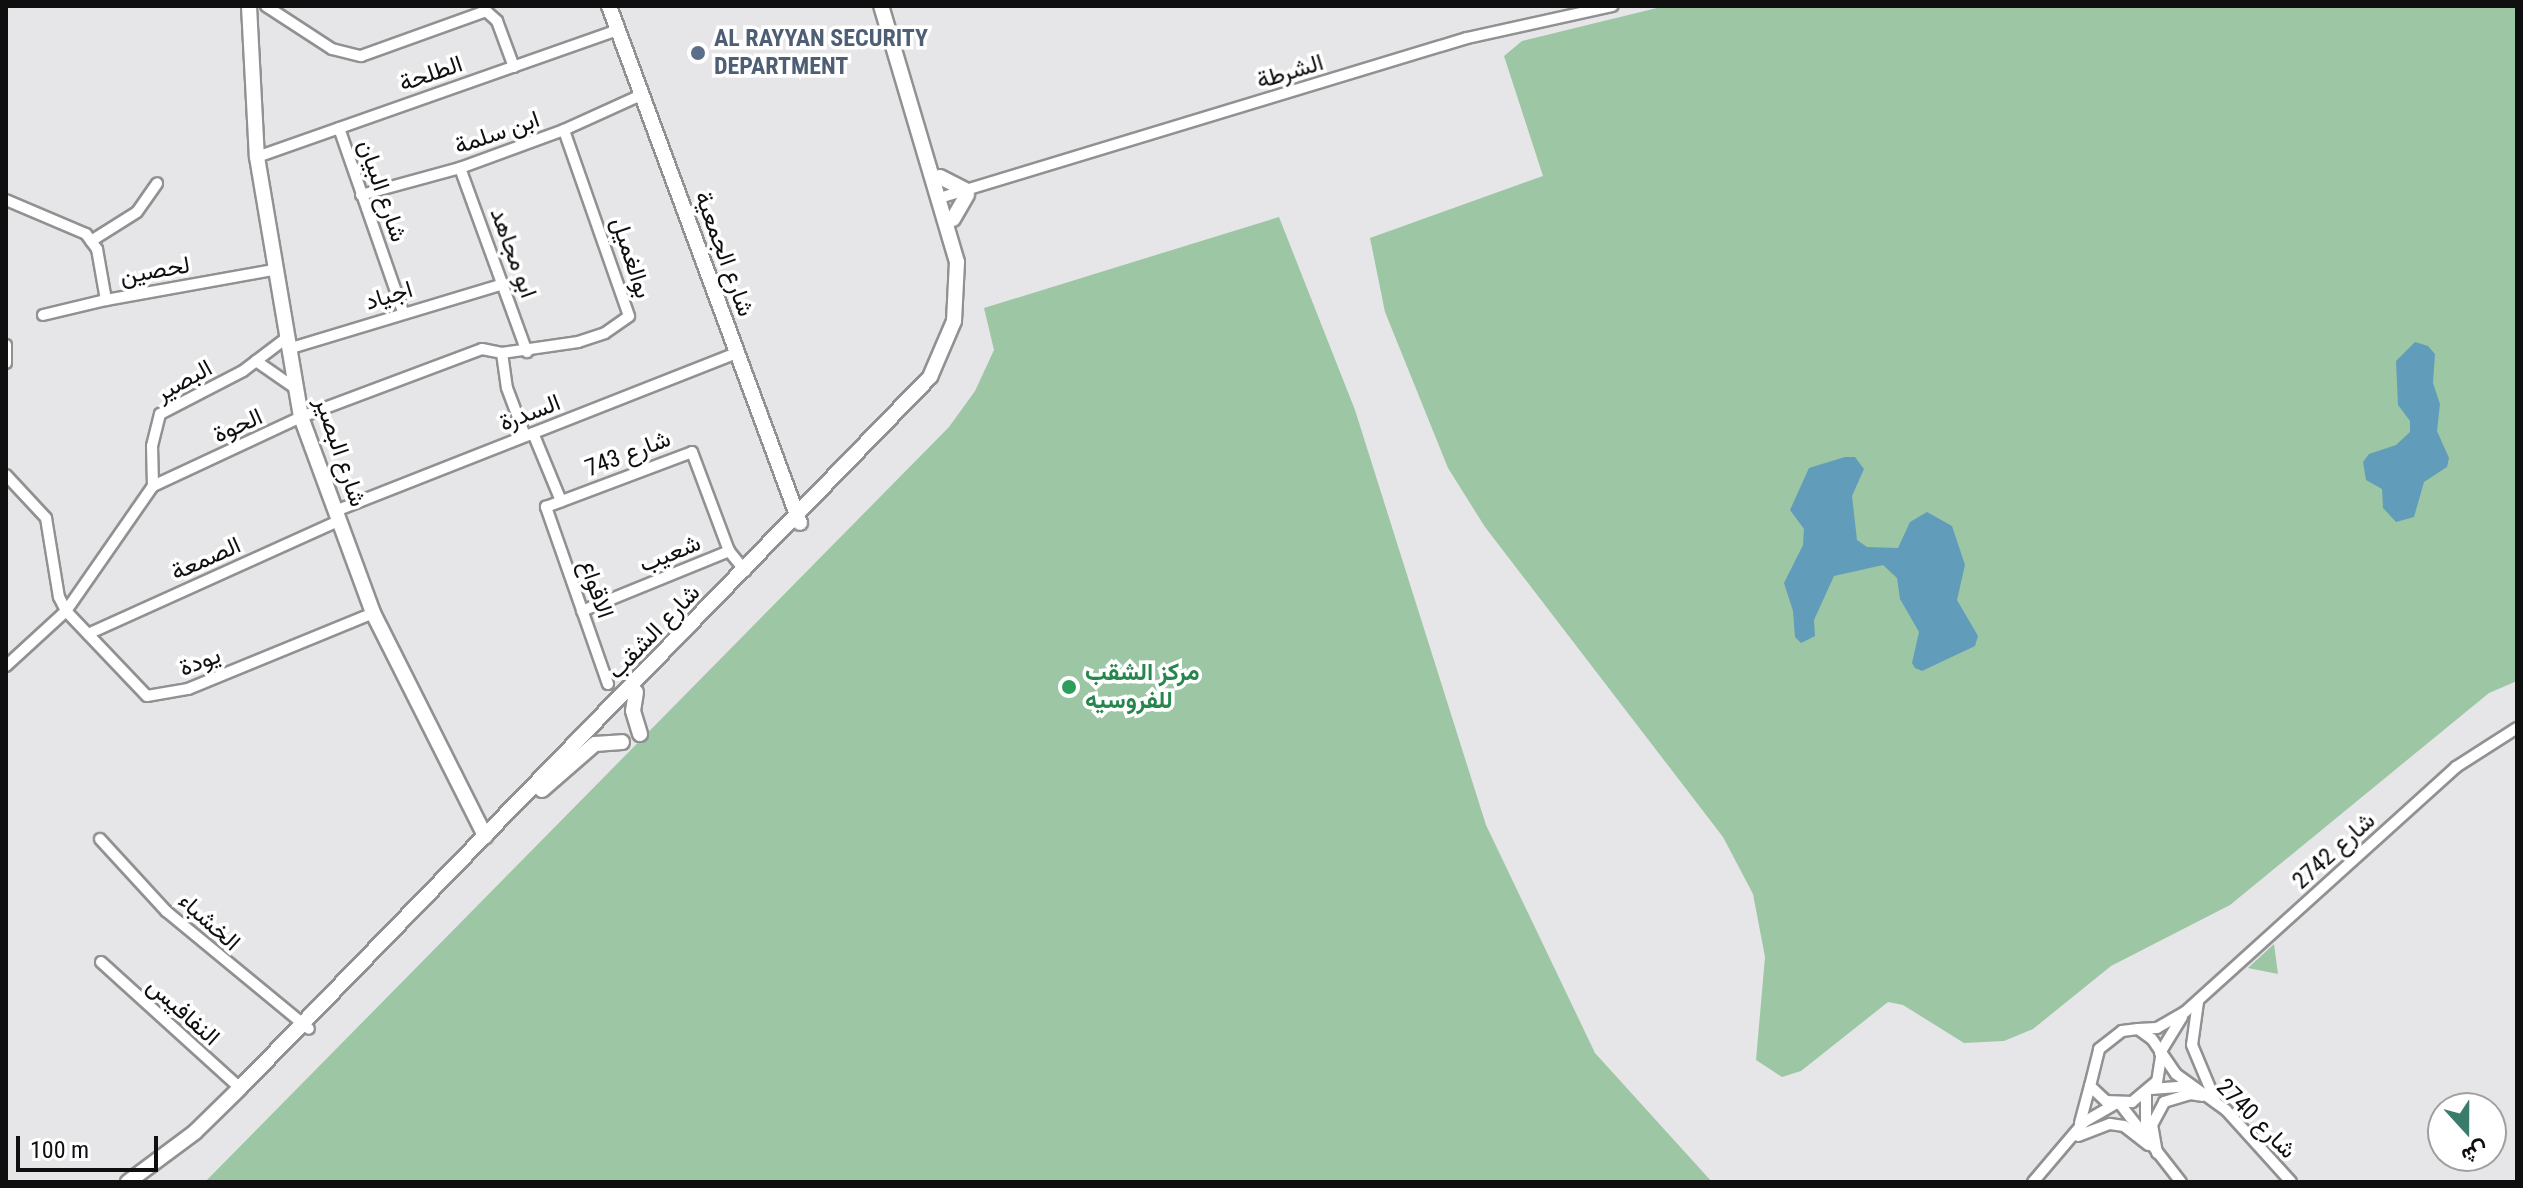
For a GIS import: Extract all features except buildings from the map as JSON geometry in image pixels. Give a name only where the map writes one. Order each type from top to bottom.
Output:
[{"type":"street","name":"شارع البصير","points":[[249,6],[257,157],[272,270],[301,417],[373,613],[485,836]]},
{"type":"street","points":[[266,6],[332,49],[361,56],[486,11],[497,21],[514,67]]},
{"type":"street","name":"شارع الجمعية","points":[[609,6],[799,520]]},
{"type":"street","name":"شارع الشقب","points":[[838,480],[923,387],[954,321],[955,250],[884,6]]},
{"type":"street","name":"الشرطة","points":[[947,199],[1467,38],[1613,6]]},
{"type":"street","name":"الطلحة","points":[[257,157],[617,30]]},
{"type":"street","name":"ابن سلمة","points":[[361,195],[460,168],[564,130],[641,95]]},
{"type":"street","name":"شارع الشقب","points":[[128,1182],[195,1132],[305,1026],[542,790],[799,520],[919,400],[947,358],[960,322],[964,286],[953,219],[913,101]]},
{"type":"street","name":"شارع البيان","points":[[339,128],[403,312]]},
{"type":"street","name":"بوالغميل","points":[[502,353],[527,352],[605,333],[629,316],[564,130]]},
{"type":"street","name":"ابو مجاهد","points":[[460,168],[527,352]]},
{"type":"street","points":[[940,177],[966,193],[953,219]]},
{"type":"street","points":[[91,241],[137,212],[157,183]]},
{"type":"street","name":"لحصين","points":[[6,200],[78,228],[91,241],[106,300],[272,270]]},
{"type":"street","name":"اجياد","points":[[286,344],[503,284]]},
{"type":"street","points":[[43,315],[106,300]]},
{"type":"street","name":"البصير","points":[[153,486],[152,446],[160,414],[286,344]]},
{"type":"street","points":[[6,345],[6,363]]},
{"type":"street","name":"الحوة","points":[[153,486],[301,417],[482,349],[502,353]]},
{"type":"street","points":[[502,353],[507,388],[561,501]]},
{"type":"street","name":"السدرة","points":[[339,515],[529,434],[737,353]]},
{"type":"street","points":[[256,361],[295,388]]},
{"type":"street","name":"شارع 743","points":[[546,507],[692,452],[729,551],[745,571]]},
{"type":"street","points":[[6,475],[46,518],[59,597],[66,611]]},
{"type":"street","points":[[6,666],[66,611],[153,486]]},
{"type":"street","name":"الاقواع","points":[[546,507],[608,684]]},
{"type":"street","name":"الصمعة","points":[[88,634],[339,515]]},
{"type":"street","name":"شارع الشقب","points":[[140,1182],[201,1137],[485,836],[799,520]]},
{"type":"street","name":"شعيب","points":[[582,611],[729,551]]},
{"type":"street","name":"يودة","points":[[66,611],[147,696],[168,695],[373,613]]},
{"type":"street","points":[[636,692],[633,711],[640,734]]},
{"type":"street","name":"شارع 2742","points":[[2138,1029],[2157,1028],[2198,1002],[2456,767],[2517,728]]},
{"type":"street","points":[[542,790],[595,744],[622,742]]},
{"type":"street","name":"الخشباء","points":[[100,839],[166,911],[305,1026]]},
{"type":"street","name":"النفافيس","points":[[101,962],[240,1088]]},
{"type":"street","points":[[2198,1002],[2192,1045],[2216,1102]]},
{"type":"street","name":"شارع 2742","points":[[2160,1055],[2185,1012]]},
{"type":"street","points":[[2073,1139],[2099,1049],[2122,1031],[2138,1029],[2160,1055],[2160,1073],[2147,1092],[2146,1133]]},
{"type":"street","name":"شارع 2740","points":[[2160,1055],[2193,1086],[2216,1102],[2291,1182]]},
{"type":"street","points":[[2090,1086],[2118,1104],[2146,1133],[2157,1153],[2181,1182]]},
{"type":"street","name":"شارع 2740","points":[[2147,1092],[2193,1086]]},
{"type":"street","points":[[2033,1182],[2073,1139],[2084,1122],[2147,1092]]},
{"type":"street","points":[[2157,1153],[2152,1125],[2164,1102],[2190,1094],[2216,1102]]},
{"type":"street","points":[[2073,1139],[2097,1126],[2124,1126],[2157,1153]]},
{"type":"green space","points":[[1665,6],[2517,6],[2517,681],[2489,693],[2230,905],[2111,966],[2033,1029],[2004,1041],[1964,1043],[1903,1005],[1888,1002],[1801,1071],[1782,1077],[1756,1060],[1765,957],[1753,894],[1723,837],[1485,527],[1448,468],[1385,312],[1370,238],[1543,176],[1504,56],[1522,41]]},
{"type":"green space","name":"مركز الشقب للفروسيه","points":[[1279,217],[1355,410],[1486,825],[1595,1053],[1712,1182],[205,1182],[949,427],[975,391],[994,350],[984,308]]},
{"type":"green space","points":[[2274,944],[2278,974],[2248,968]]},
{"type":"water","points":[[2415,342],[2428,346],[2435,354],[2433,383],[2440,404],[2437,431],[2449,458],[2447,467],[2424,482],[2414,517],[2396,522],[2383,508],[2382,489],[2366,480],[2363,462],[2369,454],[2396,445],[2410,432],[2410,421],[2398,405],[2396,361]]},
{"type":"water","points":[[1855,457],[1864,469],[1852,496],[1857,540],[1867,547],[1898,548],[1910,522],[1927,512],[1952,526],[1965,565],[1957,600],[1978,636],[1975,646],[1922,671],[1915,668],[1912,663],[1919,632],[1900,599],[1897,578],[1883,565],[1834,576],[1814,620],[1815,636],[1801,643],[1795,637],[1793,611],[1784,583],[1803,545],[1804,529],[1790,510],[1809,468]]},
{"type":"place","name":"AL RAYYAN SECURITY DEPARTMENT","points":[[698,53]]},
{"type":"place","name":"مركز الشقب للفروسيه","points":[[1069,687]]}]
